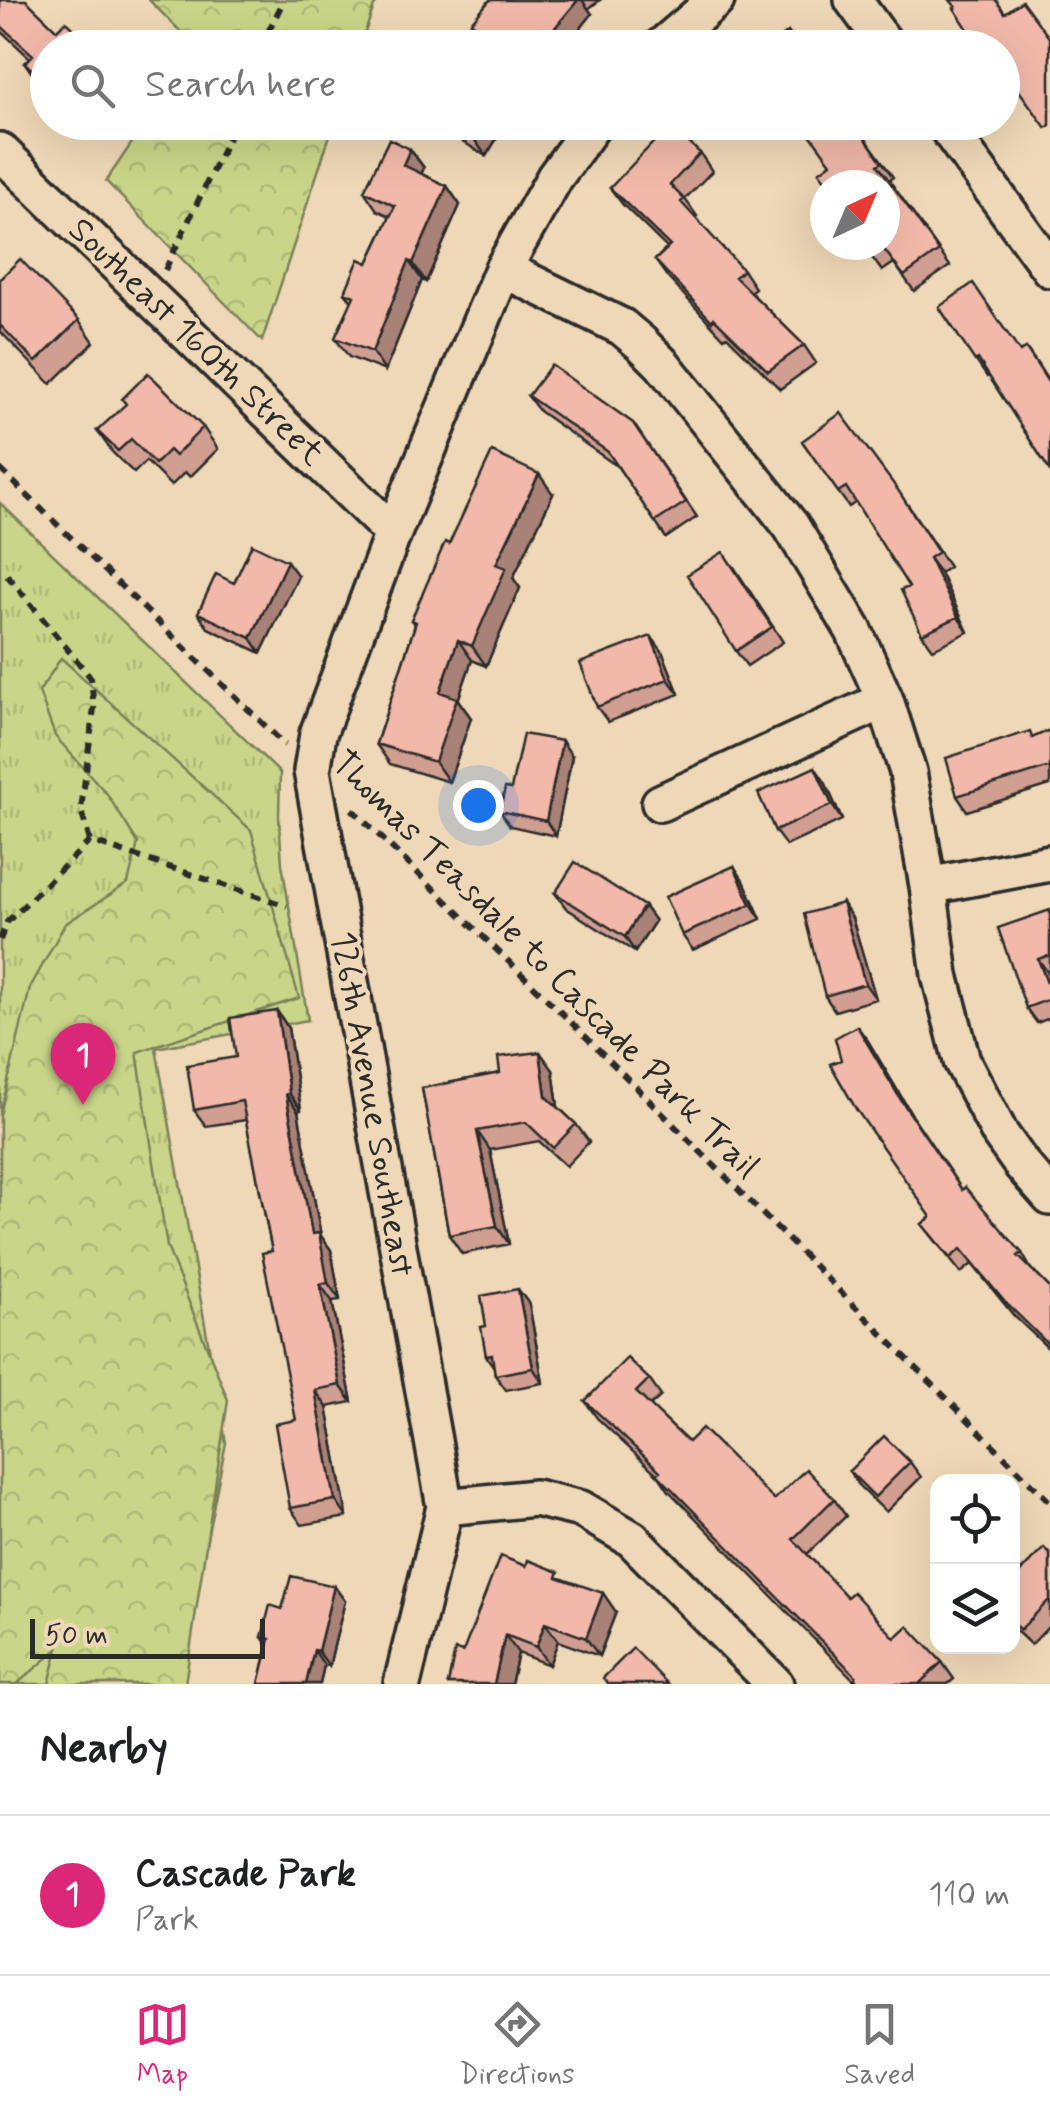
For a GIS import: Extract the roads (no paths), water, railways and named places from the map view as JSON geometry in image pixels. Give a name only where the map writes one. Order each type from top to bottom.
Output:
[{"type":"street","points":[[681,30],[716,0]]},
{"type":"street","points":[[853,0],[875,30]]},
{"type":"street","name":"126th Avenue Southeast","points":[[402,1684],[444,1507],[312,770],[318,734],[393,532],[503,269],[555,176],[582,140]]},
{"type":"street","points":[[956,140],[1050,269]]},
{"type":"street","name":"Southeast 160th Street","points":[[0,150],[393,532]]},
{"type":"street","points":[[503,269],[622,327],[642,343],[791,526],[846,616],[885,700],[908,772],[940,974],[962,1062],[1000,1134],[1050,1197]]},
{"type":"street","points":[[660,802],[885,700]]},
{"type":"street","points":[[928,886],[1050,863]]},
{"type":"street","points":[[444,1507],[535,1498],[581,1509],[632,1539],[775,1684]]},
{"type":"place","name":"Cascade Park","points":[[83,1105]]}]
